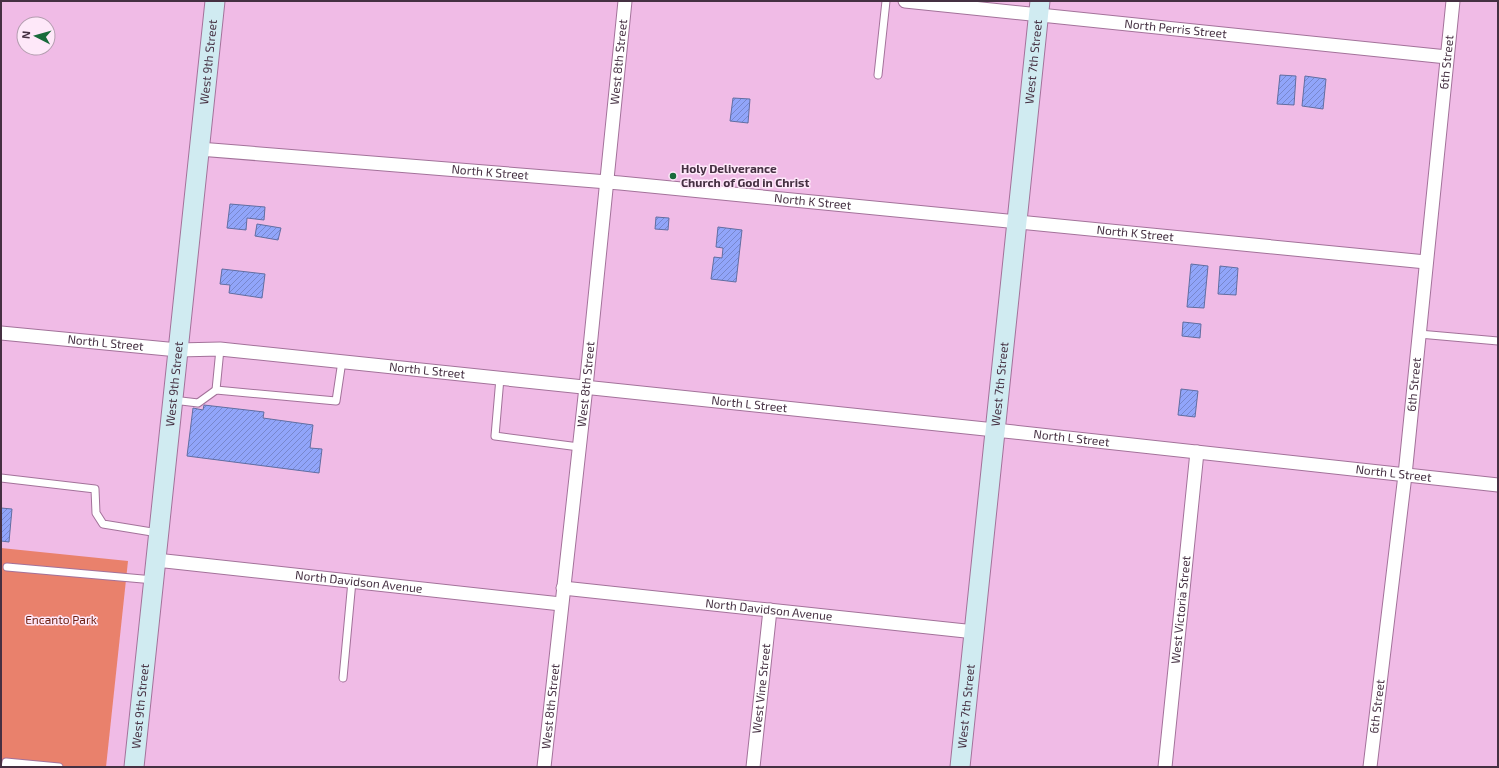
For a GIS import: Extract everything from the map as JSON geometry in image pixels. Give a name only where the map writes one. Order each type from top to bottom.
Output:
[{"type":"street","name":"West 9th Street","points":[[134,767],[215,1]]},
{"type":"street","name":"West 8th Street","points":[[544,767],[586,387],[626,1]]},
{"type":"street","name":"North Perris Street","points":[[905,1],[1039,8],[1447,57]]},
{"type":"street","name":"6th Street","points":[[1370,767],[1405,475],[1453,1]]},
{"type":"street","name":"West 7th Street","points":[[960,767],[1039,8]]},
{"type":"street","name":"North K Street","points":[[199,149],[607,182],[1426,262]]},
{"type":"street","name":"North L Street","points":[[1,332],[178,350],[220,348],[1498,485]]},
{"type":"street","name":"West Victoria Street","points":[[1165,767],[1197,452]]},
{"type":"street","name":"North Davidson Avenue","points":[[156,560],[561,604]]},
{"type":"street","name":"North Davidson Avenue","points":[[563,588],[975,632]]},
{"type":"street","name":"West Vine Street","points":[[753,767],[770,610]]},
{"type":"lane","points":[[878,75],[886,1]]},
{"type":"lane","points":[[1419,334],[1498,341]]},
{"type":"lane","points":[[216,390],[220,348]]},
{"type":"lane","points":[[172,400],[198,403],[216,390],[336,401],[342,361]]},
{"type":"lane","points":[[500,378],[495,436],[579,447]]},
{"type":"lane","points":[[1,478],[95,488],[96,513],[102,524],[159,533]]},
{"type":"lane","points":[[7,567],[154,580]]},
{"type":"lane","points":[[342,678],[352,581]]},
{"type":"lane","points":[[5,767],[6,762],[59,767]]},
{"type":"green space","name":"Encanto Park","points":[[1,548],[128,561],[106,767],[1,767]]},
{"type":"building","points":[[1280,75],[1296,76],[1294,105],[1277,104]]},
{"type":"building","points":[[1305,76],[1326,79],[1323,109],[1302,106]]},
{"type":"building","points":[[733,98],[750,99],[748,123],[730,121]]},
{"type":"building","points":[[230,204],[265,207],[264,220],[247,218],[246,230],[227,228]]},
{"type":"building","points":[[656,217],[669,218],[668,230],[655,229]]},
{"type":"building","points":[[257,224],[281,228],[278,240],[255,236]]},
{"type":"building","points":[[718,227],[742,230],[736,282],[711,279],[714,257],[722,258],[723,248],[716,247]]},
{"type":"building","points":[[1191,264],[1208,266],[1204,308],[1187,307]]},
{"type":"building","points":[[1220,266],[1238,268],[1236,295],[1218,294]]},
{"type":"building","points":[[222,269],[265,274],[262,298],[229,293],[230,285],[220,284]]},
{"type":"building","points":[[1183,322],[1201,324],[1200,338],[1182,336]]},
{"type":"building","points":[[1181,389],[1198,391],[1195,417],[1178,415]]},
{"type":"building","points":[[204,405],[264,412],[263,418],[313,425],[310,448],[322,449],[319,473],[187,456],[193,408],[203,410]]},
{"type":"building","points":[[1,508],[12,509],[9,542],[1,541]]},
{"type":"place","name":"Holy Deliverance Church of God in Christ","points":[[673,176]]}]
